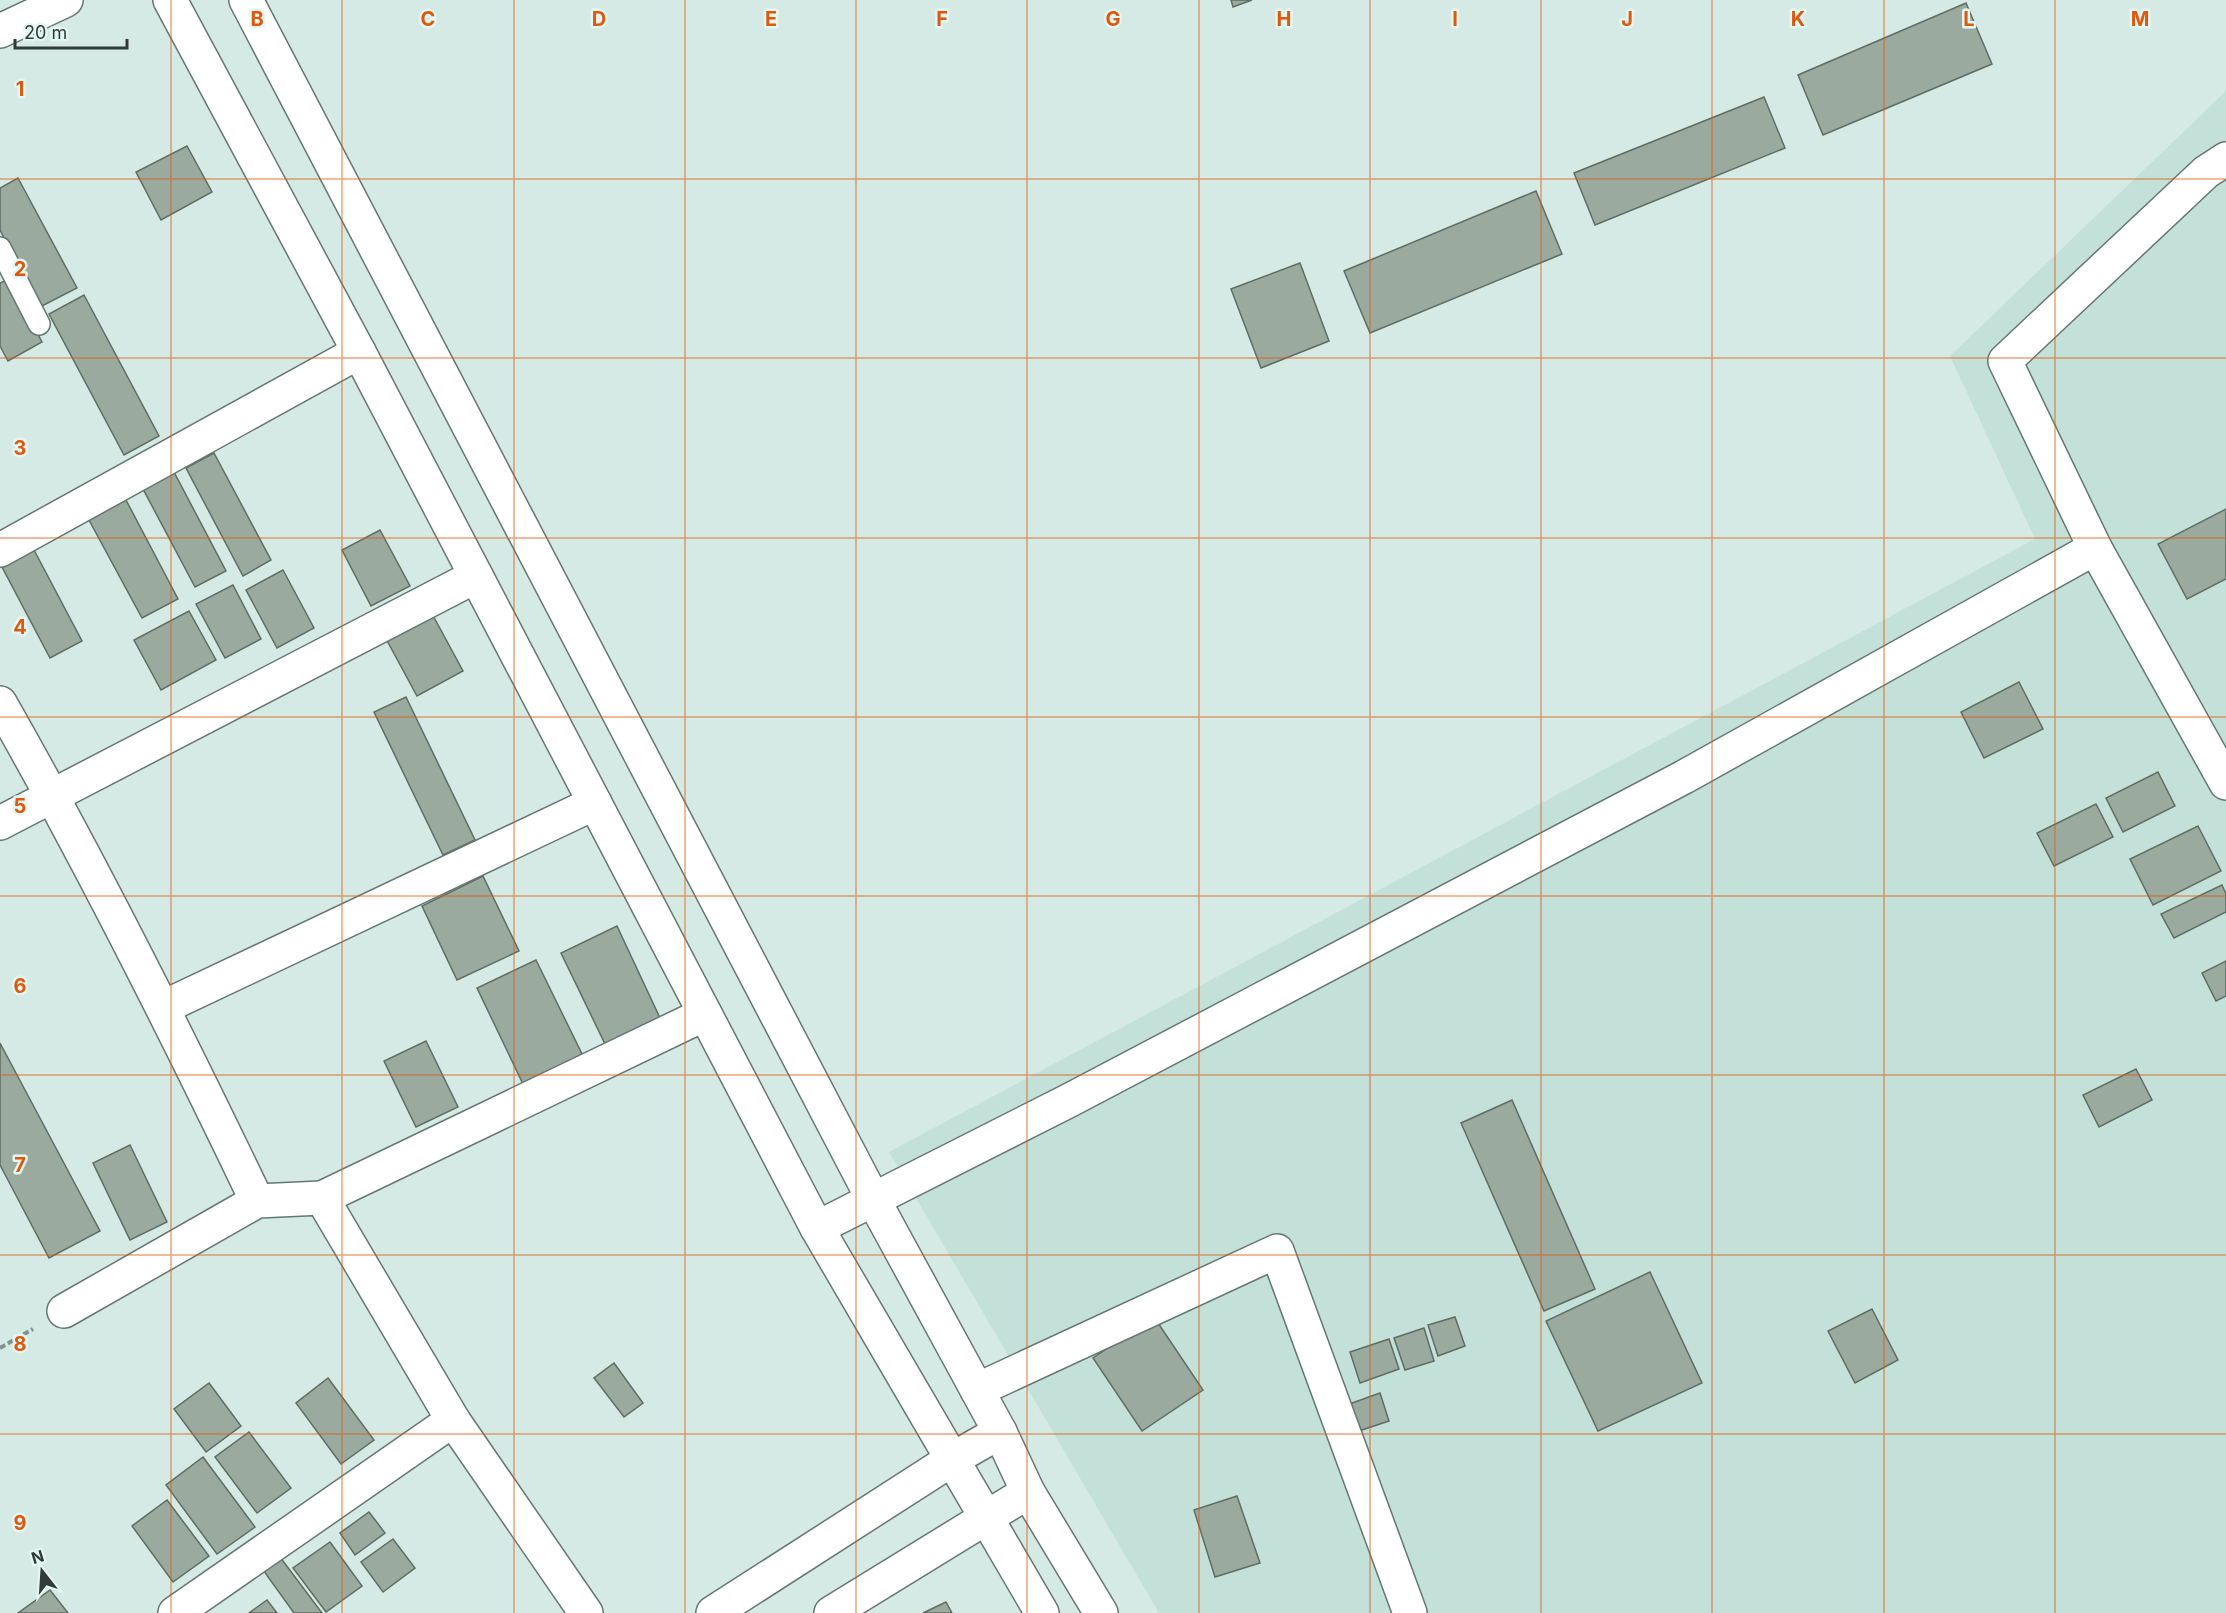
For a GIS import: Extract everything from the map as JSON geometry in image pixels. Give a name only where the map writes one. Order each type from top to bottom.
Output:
[{"type":"street","points":[[0,31],[66,0]]},
{"type":"street","points":[[170,0],[359,352],[817,1228],[1042,1613]]},
{"type":"street","points":[[246,0],[873,1199],[1000,1432],[1028,1492],[1101,1613]]},
{"type":"street","points":[[2226,159],[2206,172],[2006,361],[2095,548],[2226,783]]},
{"type":"street","points":[[0,550],[359,352]]},
{"type":"street","points":[[817,1228],[1070,1100],[1684,777],[2095,548]]},
{"type":"street","points":[[0,823],[476,576]]},
{"type":"street","points":[[0,703],[53,795],[164,1006],[257,1201]]},
{"type":"street","points":[[164,1006],[595,803]]},
{"type":"street","points":[[64,1311],[257,1201],[322,1198],[705,1014]]},
{"type":"street","points":[[322,1198],[453,1420],[586,1613]]},
{"type":"street","points":[[977,1390],[1277,1251],[1410,1613]]},
{"type":"street","points":[[175,1613],[453,1420]]},
{"type":"street","points":[[713,1613],[951,1460],[1000,1432]]},
{"type":"street","points":[[831,1613],[1028,1492]]},
{"type":"lane","points":[[0,248],[39,324]]},
{"type":"shaded area","points":[[2226,91],[2226,1613],[1159,1613],[889,1152],[2035,539],[1950,356]]},
{"type":"building","points":[[1231,0],[1252,0],[1233,7]]},
{"type":"building","points":[[1966,3],[1992,64],[1823,135],[1798,75]]},
{"type":"building","points":[[1764,97],[1785,148],[1595,225],[1574,173]]},
{"type":"building","points":[[187,146],[212,192],[161,220],[136,172]]},
{"type":"building","points":[[18,178],[77,288],[40,307],[0,230],[0,188]]},
{"type":"building","points":[[1536,191],[1562,254],[1370,333],[1344,271]]},
{"type":"building","points":[[1300,263],[1329,341],[1261,368],[1231,289]]},
{"type":"building","points":[[9,279],[42,342],[8,361],[0,346],[0,283]]},
{"type":"building","points":[[84,295],[159,436],[124,455],[49,314]]},
{"type":"building","points":[[214,453],[271,560],[243,576],[186,468]]},
{"type":"building","points":[[174,472],[226,571],[195,587],[143,489]]},
{"type":"building","points":[[126,500],[178,599],[142,618],[89,520]]},
{"type":"building","points":[[2226,509],[2226,579],[2187,599],[2158,544]]},
{"type":"building","points":[[380,530],[410,586],[371,606],[342,550]]},
{"type":"building","points":[[34,550],[82,641],[50,658],[2,567]]},
{"type":"building","points":[[283,570],[314,628],[277,648],[246,590]]},
{"type":"building","points":[[233,585],[261,639],[225,658],[196,604]]},
{"type":"building","points":[[430,610],[463,671],[417,696],[384,635]]},
{"type":"building","points":[[189,611],[216,660],[161,690],[134,640]]},
{"type":"building","points":[[2019,682],[2043,729],[1984,758],[1961,712]]},
{"type":"building","points":[[406,697],[475,840],[443,855],[374,712]]},
{"type":"building","points":[[2158,772],[2175,806],[2123,832],[2106,798]]},
{"type":"building","points":[[2096,804],[2113,837],[2054,866],[2037,833]]},
{"type":"building","points":[[2198,826],[2221,871],[2153,905],[2130,859]]},
{"type":"building","points":[[483,876],[519,951],[457,980],[422,906]]},
{"type":"building","points":[[2222,885],[2226,894],[2226,912],[2174,938],[2161,914]]},
{"type":"building","points":[[617,926],[660,1018],[605,1044],[561,953]]},
{"type":"building","points":[[536,960],[583,1056],[523,1084],[477,988]]},
{"type":"building","points":[[2226,961],[2226,996],[2216,1001],[2202,973]]},
{"type":"building","points":[[426,1041],[458,1107],[416,1127],[384,1061]]},
{"type":"building","points":[[0,1043],[100,1231],[49,1258],[0,1165]]},
{"type":"building","points":[[2136,1069],[2152,1100],[2099,1127],[2083,1095]]},
{"type":"building","points":[[1512,1100],[1595,1289],[1544,1311],[1461,1123]]},
{"type":"building","points":[[130,1145],[167,1222],[130,1240],[93,1163]]},
{"type":"building","points":[[1650,1272],[1702,1383],[1598,1431],[1546,1321]]},
{"type":"building","points":[[1872,1309],[1898,1360],[1855,1383],[1828,1331]]},
{"type":"building","points":[[1154,1317],[1203,1390],[1142,1431],[1093,1358]]},
{"type":"building","points":[[1455,1317],[1465,1346],[1438,1356],[1428,1325]]},
{"type":"building","points":[[1424,1328],[1434,1361],[1405,1370],[1394,1338]]},
{"type":"building","points":[[1389,1339],[1399,1369],[1360,1383],[1350,1352]]},
{"type":"building","points":[[614,1363],[643,1403],[624,1417],[594,1378]]},
{"type":"building","points":[[328,1378],[374,1440],[341,1464],[296,1403]]},
{"type":"building","points":[[209,1383],[241,1426],[206,1452],[174,1409]]},
{"type":"building","points":[[1380,1393],[1389,1421],[1350,1434],[1341,1407]]},
{"type":"building","points":[[249,1432],[291,1488],[257,1513],[215,1457]]},
{"type":"building","points":[[203,1457],[255,1527],[217,1554],[166,1485]]},
{"type":"building","points":[[1237,1496],[1260,1563],[1215,1577],[1194,1510]]},
{"type":"building","points":[[167,1500],[209,1556],[173,1582],[132,1526]]},
{"type":"building","points":[[369,1512],[385,1533],[355,1555],[340,1533]]},
{"type":"building","points":[[393,1539],[415,1568],[383,1592],[361,1562]]},
{"type":"building","points":[[330,1542],[362,1586],[326,1612],[293,1568]]},
{"type":"building","points":[[280,1557],[322,1613],[294,1613],[263,1570]]},
{"type":"building","points":[[50,1590],[68,1613],[18,1613]]},
{"type":"building","points":[[267,1600],[277,1613],[249,1613]]},
{"type":"building","points":[[946,1602],[952,1613],[923,1613]]}]
